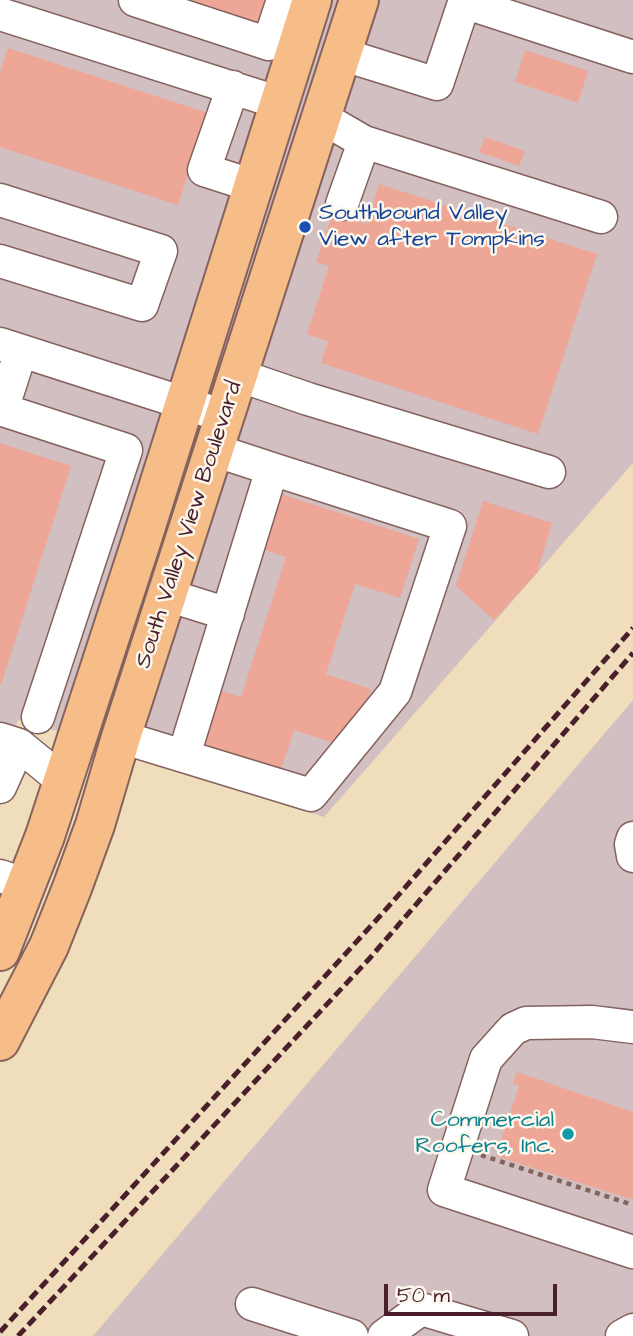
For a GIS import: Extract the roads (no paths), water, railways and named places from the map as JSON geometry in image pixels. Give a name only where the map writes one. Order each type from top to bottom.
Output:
[{"type":"main road","name":"South Valley View Boulevard","points":[[0,951],[13,881],[63,781],[280,103],[286,37],[313,0]]},
{"type":"main road","name":"South Valley View Boulevard","points":[[0,1041],[49,946],[95,825],[359,0]]},
{"type":"main road","points":[[286,37],[341,54]]},
{"type":"main road","points":[[280,103],[321,117]]},
{"type":"main road","points":[[198,361],[238,375]]},
{"type":"street","points":[[135,0],[268,44],[286,37],[283,0]]},
{"type":"street","points":[[341,54],[437,84],[465,1],[633,57]]},
{"type":"street","points":[[0,14],[280,103]]},
{"type":"street","points":[[233,87],[204,170],[254,186]]},
{"type":"street","points":[[321,117],[364,142],[601,217]]},
{"type":"street","points":[[342,204],[364,142]]},
{"type":"street","points":[[0,200],[161,251],[142,305],[0,261]]},
{"type":"street","points":[[38,717],[126,450],[1,410],[11,348],[184,403],[219,433],[272,469],[450,526],[395,692],[311,795],[121,737]]},
{"type":"street","points":[[238,375],[549,472]]},
{"type":"street","points":[[184,755],[272,469]]},
{"type":"street","points":[[167,595],[228,614]]},
{"type":"street","points":[[0,787],[10,742],[63,781]]},
{"type":"street","points":[[633,838],[633,856]]},
{"type":"street","points":[[633,1027],[592,1022],[526,1023],[513,1029],[486,1059],[444,1190],[633,1252]]},
{"type":"street","points":[[251,1304],[352,1336]]},
{"type":"street","points":[[384,1336],[421,1309],[512,1336]]},
{"type":"street","points":[[622,1336],[633,1330]]},
{"type":"railway","points":[[0,1332],[380,916],[633,628]]},
{"type":"railway","points":[[18,1336],[369,959],[633,653]]},
{"type":"place","name":"Southbound Valley View after Tompkins","points":[[305,227]]},
{"type":"place","name":"Commercial Roofers, Inc.","points":[[568,1134]]}]
